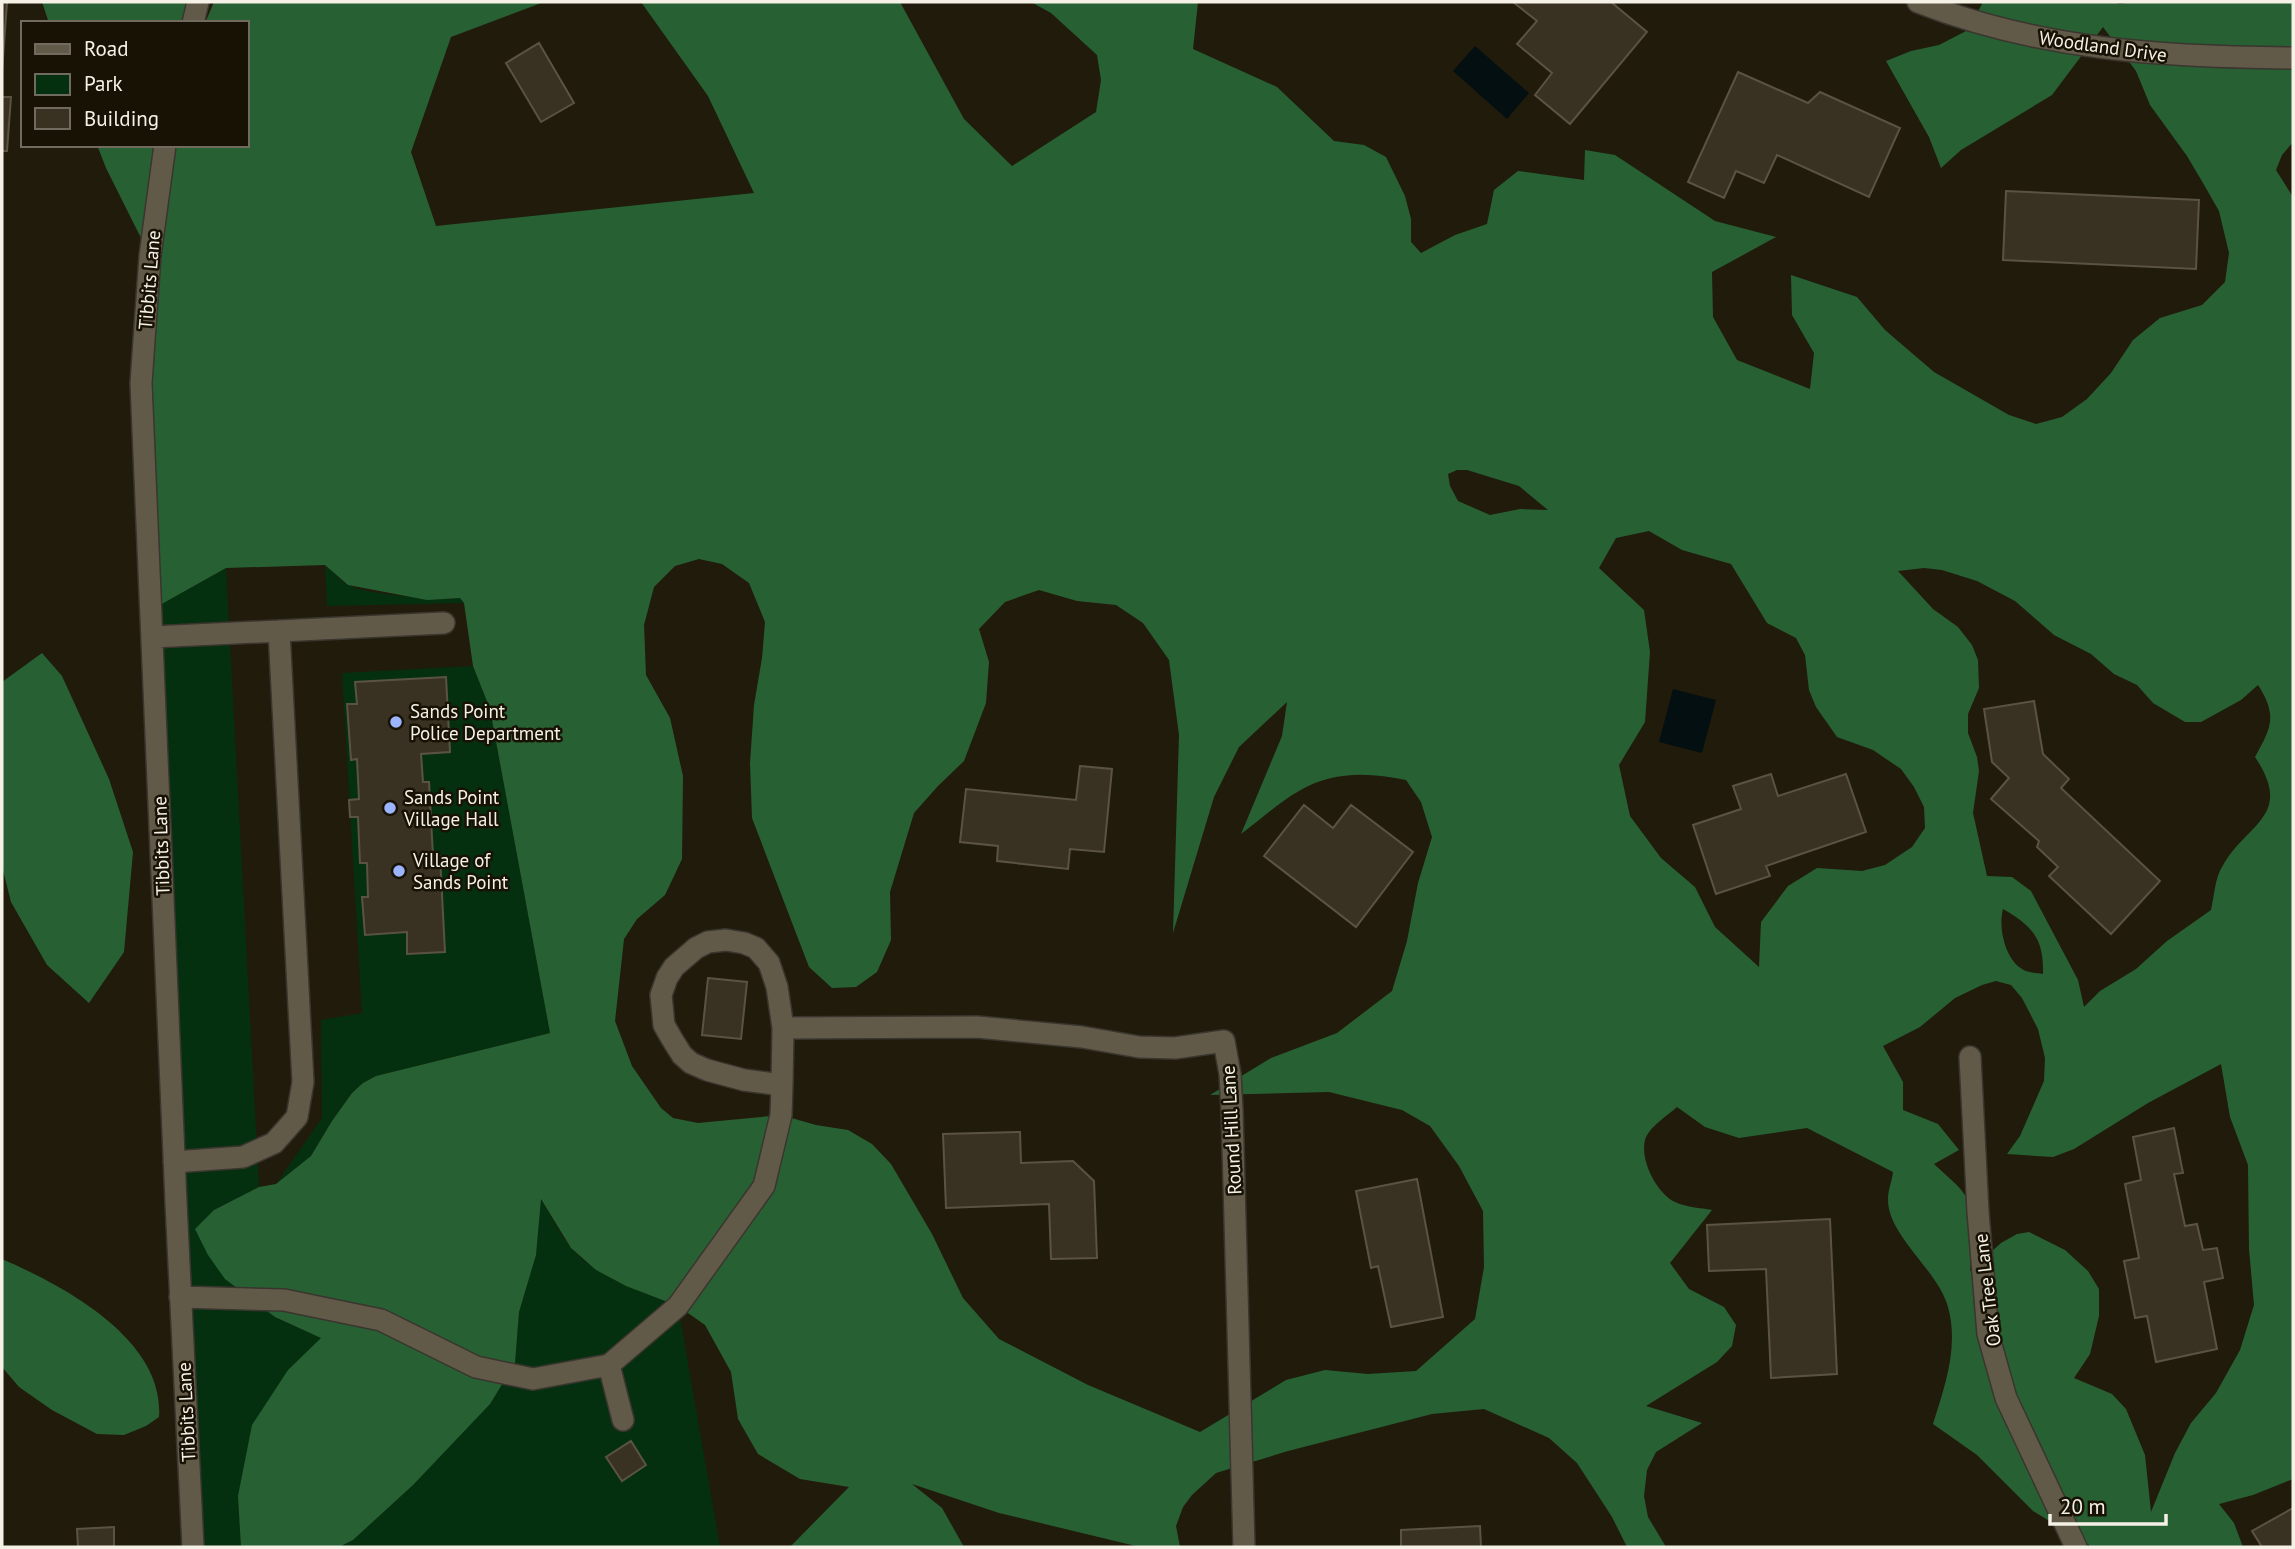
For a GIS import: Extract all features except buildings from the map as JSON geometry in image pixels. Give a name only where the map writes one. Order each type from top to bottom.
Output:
[{"type":"street","points":[[193,21],[198,2]]},
{"type":"street","name":"Woodland Drive","points":[[1918,2],[2026,35],[2090,47],[2198,57],[2293,58]]},
{"type":"street","name":"Tibbits Lane","points":[[165,147],[150,256],[141,383],[193,1547]]},
{"type":"street","points":[[152,637],[444,623]]},
{"type":"street","points":[[174,1162],[243,1157],[274,1143],[297,1117],[303,1082],[279,631]]},
{"type":"street","points":[[180,1297],[284,1300],[381,1320],[476,1367],[533,1379],[609,1365],[678,1306],[764,1186],[781,1115],[782,1085],[783,1028],[774,974],[764,955],[744,943],[726,940],[709,942],[696,948],[674,967],[661,995],[664,1025],[682,1055],[691,1063],[707,1070],[744,1080],[782,1085]]},
{"type":"street","name":"Round Hill Lane","points":[[783,1028],[977,1027],[1082,1037],[1139,1047],[1175,1048],[1224,1041],[1230,1074],[1233,1123],[1244,1547]]},
{"type":"street","name":"Oak Tree Lane","points":[[1970,1057],[1978,1213],[1988,1334],[2006,1398],[2076,1547]]},
{"type":"street","points":[[609,1365],[623,1420]]},
{"type":"green space","points":[[42,2],[191,2],[187,21],[48,21]]},
{"type":"green space","points":[[214,2],[544,2],[451,37],[411,152],[436,226],[754,193],[708,96],[641,2],[900,2],[964,119],[1012,166],[1096,112],[1101,80],[1097,55],[1051,13],[1031,2],[1198,2],[1193,49],[1277,87],[1334,141],[1364,145],[1386,157],[1405,196],[1411,219],[1411,242],[1421,253],[1455,235],[1487,224],[1494,190],[1518,171],[1584,180],[1585,150],[1615,155],[1715,221],[1776,237],[1712,272],[1713,317],[1737,360],[1810,389],[1814,353],[1792,315],[1791,275],[1857,297],[1885,330],[1934,372],[2009,415],[2036,424],[2062,417],[2087,399],[2111,373],[2133,340],[2160,318],[2202,305],[2225,282],[2229,253],[2219,211],[2187,156],[2150,105],[2136,71],[2103,27],[2052,95],[1961,150],[1941,168],[1929,137],[1886,61],[1911,51],[1939,45],[1968,30],[1983,2],[2293,2],[2293,142],[2282,155],[2276,170],[2293,197],[2293,1479],[2253,1495],[2219,1504],[2234,1523],[2243,1547],[2089,1547],[2033,1511],[1977,1455],[1933,1424],[1949,1366],[1951,1322],[1943,1293],[1904,1239],[1890,1212],[1888,1196],[1893,1172],[1807,1128],[1739,1138],[1705,1127],[1677,1107],[1646,1137],[1644,1154],[1650,1174],[1661,1191],[1675,1202],[1712,1210],[1670,1263],[1689,1289],[1724,1307],[1736,1325],[1732,1346],[1717,1362],[1646,1406],[1702,1423],[1656,1452],[1647,1470],[1644,1496],[1648,1517],[1666,1547],[1627,1547],[1612,1517],[1577,1463],[1549,1438],[1484,1409],[1432,1414],[1288,1451],[1216,1473],[1183,1507],[1176,1526],[1180,1547],[1140,1547],[999,1513],[912,1484],[942,1508],[964,1547],[790,1547],[849,1487],[800,1479],[758,1454],[738,1419],[731,1372],[705,1325],[678,1306],[626,1286],[596,1270],[571,1248],[541,1199],[536,1255],[519,1312],[515,1363],[490,1404],[413,1485],[353,1540],[339,1547],[241,1547],[238,1496],[252,1425],[288,1370],[321,1338],[275,1317],[225,1279],[208,1255],[195,1229],[214,1210],[259,1187],[276,1184],[311,1156],[332,1121],[352,1093],[363,1083],[376,1076],[550,1033],[490,709],[473,666],[464,603],[460,598],[427,600],[348,585],[325,565],[226,568],[151,610],[150,256],[98,147],[248,147],[248,21],[206,21]],"holes":[[[1467,470],[1519,486],[1548,510],[1520,509],[1490,515],[1458,501],[1450,486],[1448,474]],[[1649,531],[1682,550],[1731,564],[1767,623],[1796,638],[1805,655],[1809,690],[1816,707],[1837,737],[1873,750],[1901,769],[1924,807],[1925,828],[1912,847],[1885,865],[1862,871],[1817,868],[1788,886],[1761,922],[1759,967],[1715,927],[1695,887],[1661,858],[1630,816],[1619,765],[1645,722],[1650,652],[1644,610],[1599,568],[1616,538]],[[699,559],[722,564],[749,583],[765,622],[754,705],[750,763],[752,818],[809,967],[832,988],[856,987],[877,972],[891,940],[890,892],[914,813],[964,761],[986,703],[989,662],[979,629],[1005,602],[1039,590],[1077,601],[1116,605],[1143,623],[1169,660],[1179,735],[1173,933],[1214,797],[1239,747],[1287,702],[1282,736],[1241,834],[1276,806],[1311,784],[1351,775],[1406,780],[1421,802],[1432,837],[1392,991],[1337,1033],[1271,1058],[1210,1095],[1329,1092],[1402,1110],[1430,1126],[1459,1166],[1483,1211],[1484,1267],[1475,1319],[1416,1371],[1368,1374],[1325,1370],[1286,1380],[1200,1432],[1088,1385],[999,1339],[963,1298],[932,1234],[891,1164],[872,1144],[848,1130],[816,1125],[781,1115],[698,1123],[673,1118],[661,1108],[632,1066],[615,1021],[624,939],[637,919],[665,895],[682,859],[683,776],[670,718],[646,675],[644,625],[654,587],[675,566]],[[1924,568],[1942,570],[1977,581],[2015,601],[2054,635],[2091,654],[2114,674],[2137,685],[2153,703],[2185,722],[2201,722],[2241,700],[2258,685],[2268,705],[2270,722],[2255,757],[2266,777],[2270,793],[2268,807],[2222,867],[2211,910],[2167,941],[2136,969],[2100,991],[2084,1007],[2078,980],[2031,891],[2012,877],[1987,876],[1973,813],[1979,771],[1968,733],[1968,714],[1979,688],[1978,660],[1972,645],[1958,627],[1933,609],[1898,571]],[[2003,909],[2022,921],[2034,934],[2041,951],[2043,974],[2024,970],[2011,958],[2002,933]],[[1996,981],[2011,985],[2022,998],[2038,1029],[2045,1058],[2044,1081],[2020,1136],[2007,1154],[2053,1157],[2074,1149],[2148,1103],[2221,1064],[2230,1117],[2248,1165],[2249,1249],[2254,1305],[2240,1350],[2216,1393],[2191,1423],[2175,1453],[2151,1512],[2145,1455],[2126,1409],[2112,1394],[2074,1378],[2090,1354],[2099,1316],[2099,1289],[2088,1271],[2065,1250],[2029,1232],[2017,1234],[2001,1243],[1970,1271],[1974,1230],[1971,1209],[1962,1191],[1934,1164],[1959,1150],[1938,1124],[1903,1110],[1903,1082],[1883,1046],[1920,1027],[1955,998]]]},
{"type":"green space","points":[[325,565],[343,582],[354,588],[402,596],[460,598],[464,603],[327,606]]},
{"type":"green space","points":[[226,568],[259,1187],[214,1210],[275,1317],[322,1338],[288,1370],[238,1496],[241,1547],[194,1547],[151,610]]},
{"type":"green space","points":[[42,653],[62,676],[109,779],[133,852],[124,952],[89,1003],[47,965],[11,902],[2,866],[2,682]]},
{"type":"green space","points":[[473,666],[490,709],[550,1033],[376,1076],[363,1083],[352,1093],[332,1121],[311,1156],[276,1184],[322,1118],[321,1020],[362,1013],[342,673]]},
{"type":"green space","points":[[540,1198],[572,1249],[595,1269],[622,1284],[678,1306],[720,1547],[339,1547],[353,1540],[413,1485],[515,1363],[519,1312],[536,1255]]},
{"type":"green space","points":[[2,1259],[80,1300],[105,1318],[128,1340],[145,1363],[156,1389],[159,1417],[124,1435],[97,1434],[52,1410],[19,1387],[2,1367]]},
{"type":"shaded area","points":[[1475,46],[1529,93],[1507,119],[1453,71]]},
{"type":"shaded area","points":[[1673,689],[1716,700],[1702,753],[1659,742]]},
{"type":"place","name":"Sands Point Police Department","points":[[396,722]]},
{"type":"place","name":"Sands Point Village Hall","points":[[390,808]]},
{"type":"place","name":"Village of Sands Point","points":[[399,871]]}]
